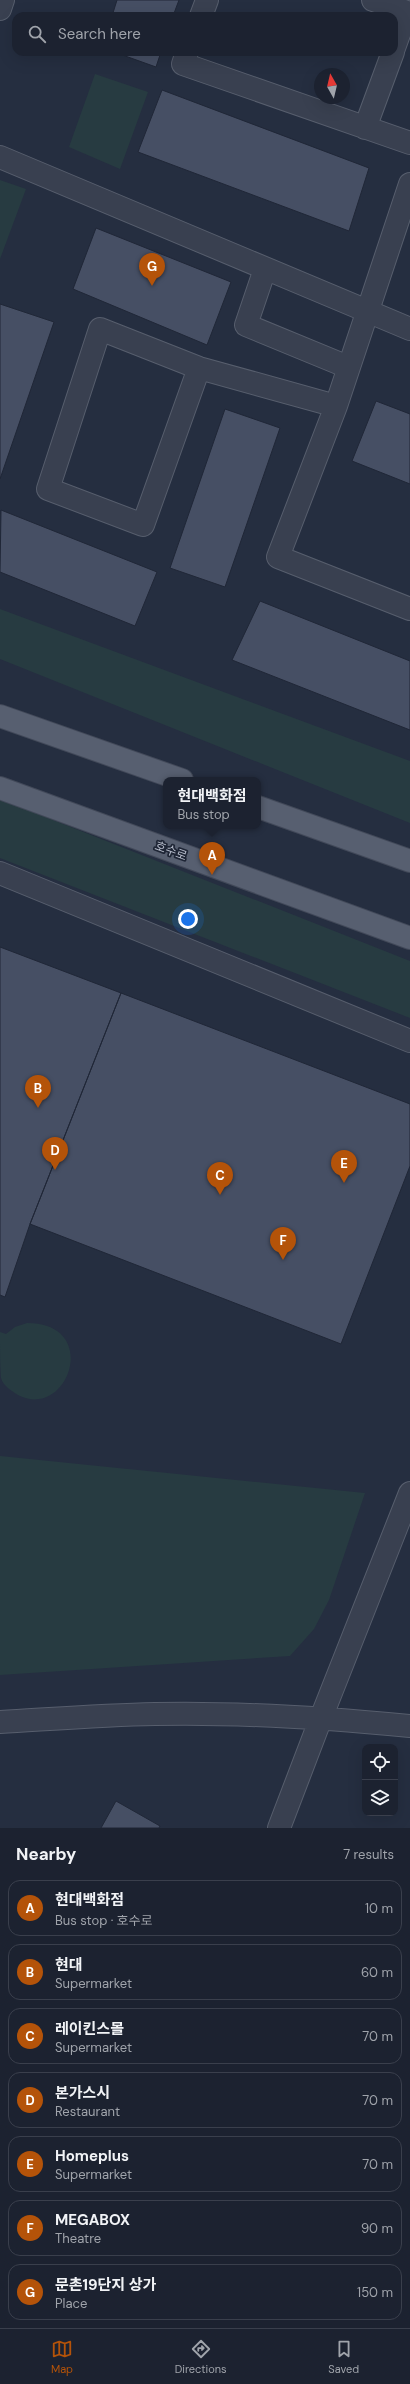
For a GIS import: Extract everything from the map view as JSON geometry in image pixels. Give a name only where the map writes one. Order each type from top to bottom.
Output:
[{"type":"main road","points":[[0,716],[173,777]]},
{"type":"main road","name":"호수로","points":[[0,788],[410,938]]},
{"type":"main road","points":[[261,808],[410,861]]},
{"type":"street","points":[[0,8],[3,0]]},
{"type":"street","points":[[202,12],[207,0]]},
{"type":"street","points":[[373,0],[407,12],[398,37]]},
{"type":"street","points":[[186,56],[183,64],[410,143]]},
{"type":"street","points":[[365,128],[391,56]]},
{"type":"street","points":[[0,158],[410,329]]},
{"type":"street","points":[[410,184],[336,406],[278,557],[410,609]]},
{"type":"street","points":[[265,269],[246,325],[348,367]]},
{"type":"street","points":[[199,368],[143,525],[48,489],[100,329],[199,368],[336,406]]},
{"type":"street","points":[[0,874],[410,1041]]},
{"type":"street","points":[[279,1828],[320,1718],[410,1493]]},
{"type":"street","points":[[0,1722],[156,1714],[320,1718],[410,1726]]},
{"type":"shaded area","points":[[95,74],[148,92],[120,169],[69,147]]},
{"type":"shaded area","points":[[0,180],[26,189],[0,259]]},
{"type":"shaded area","points":[[0,609],[410,761],[410,823],[0,659]]},
{"type":"shaded area","points":[[0,799],[410,961],[410,1018],[0,858]]},
{"type":"shaded area","points":[[27,1323],[50,1327],[64,1338],[70,1353],[69,1369],[63,1384],[51,1395],[36,1399],[18,1395],[6,1386],[1,1378],[0,1332],[6,1334],[15,1327]]},
{"type":"shaded area","points":[[0,1456],[365,1493],[329,1600],[314,1629],[290,1656],[0,1675]]},
{"type":"building","points":[[117,0],[179,0],[174,12],[113,12]]},
{"type":"building","points":[[125,56],[160,56],[156,67]]},
{"type":"building","points":[[162,90],[369,168],[349,231],[138,152]]},
{"type":"building","points":[[96,228],[231,282],[207,345],[73,289]]},
{"type":"building","points":[[0,304],[54,322],[0,479]]},
{"type":"building","points":[[376,401],[410,414],[410,484],[352,461]]},
{"type":"building","points":[[225,409],[280,428],[225,587],[170,568]]},
{"type":"building","points":[[1,510],[157,572],[135,626],[0,572]]},
{"type":"building","points":[[260,601],[410,661],[410,730],[232,660]]},
{"type":"building","points":[[0,947],[121,993],[30,1224],[5,1297],[0,1295]]},
{"type":"building","points":[[121,993],[410,1104],[410,1166],[341,1344],[30,1224]]},
{"type":"building","points":[[116,1801],[160,1826],[159,1828],[101,1828]]},
{"type":"place","name":"문촌19단지 상가","points":[[152,286]]},
{"type":"place","name":"현대백화점","points":[[212,875]]},
{"type":"place","name":"현대","points":[[38,1108]]},
{"type":"place","name":"본가스시","points":[[55,1170]]},
{"type":"place","name":"Homeplus","points":[[344,1183]]},
{"type":"place","name":"레이킨스몰","points":[[220,1195]]},
{"type":"place","name":"MEGABOX","points":[[283,1260]]}]
